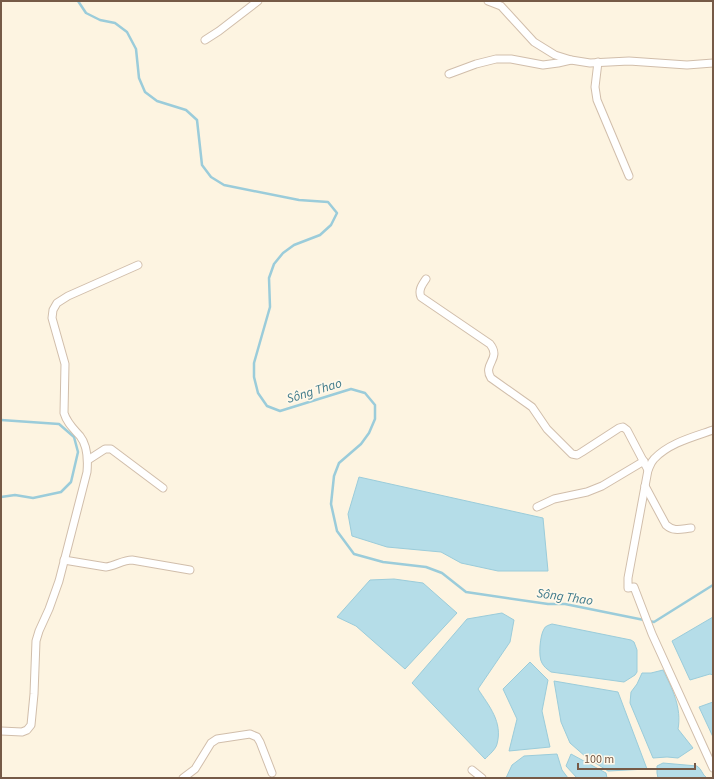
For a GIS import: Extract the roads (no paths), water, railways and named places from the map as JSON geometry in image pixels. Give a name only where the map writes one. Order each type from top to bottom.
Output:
[{"type":"street","points":[[205,40],[258,1]]},
{"type":"street","points":[[488,1],[501,6],[534,42],[555,55],[571,60],[590,62],[629,61],[687,65],[713,63]]},
{"type":"street","points":[[449,74],[476,64],[496,59],[511,59],[543,65],[571,60]]},
{"type":"street","points":[[598,62],[595,87],[597,100],[629,176]]},
{"type":"street","points":[[1,730],[22,732],[27,730],[31,725],[36,641],[59,581],[87,472],[88,460],[86,448],[81,437],[66,419],[64,413],[65,364],[52,318],[53,310],[57,303],[68,296],[138,265]]},
{"type":"street","points":[[426,279],[420,289],[419,293],[421,297],[490,344],[494,349],[495,355],[488,369],[489,374],[492,378],[532,407],[547,429],[572,454],[577,455],[619,428],[624,427],[648,470]]},
{"type":"street","points":[[713,430],[664,450],[652,460],[648,470],[628,578],[628,588],[634,588],[649,627],[713,768]]},
{"type":"street","points":[[88,460],[105,449],[111,449],[163,488]]},
{"type":"street","points":[[537,508],[554,499],[587,492],[598,488],[644,462]]},
{"type":"street","points":[[645,486],[666,525],[671,529],[676,530],[690,528]]},
{"type":"street","points":[[64,560],[106,567],[111,567],[126,560],[132,560],[190,570]]},
{"type":"street","points":[[183,778],[195,769],[211,743],[217,739],[250,734],[257,737],[260,742],[272,773]]},
{"type":"street","points":[[472,770],[482,778]]},
{"type":"water","points":[[359,477],[543,518],[548,571],[498,571],[461,563],[441,552],[387,547],[352,536],[348,514]]},
{"type":"water","points":[[394,579],[423,583],[457,613],[405,669],[356,626],[337,617],[370,580]]},
{"type":"water","points":[[502,613],[514,620],[510,642],[478,689],[497,721],[498,729],[496,746],[485,759],[412,683],[467,619]]},
{"type":"water","points":[[713,617],[713,675],[710,674],[690,680],[672,641]]},
{"type":"water","points":[[552,624],[631,640],[634,642],[637,650],[637,672],[624,682],[551,672],[542,663],[540,651],[545,627]]},
{"type":"water","points":[[530,662],[548,680],[542,711],[550,747],[509,751],[517,719],[503,689]]},
{"type":"water","points":[[663,670],[673,691],[679,713],[678,729],[693,748],[678,758],[653,758],[630,703],[631,692],[642,673],[651,673]]},
{"type":"water","points":[[554,681],[618,692],[647,769],[608,771],[586,757],[570,743],[561,722]]},
{"type":"water","points":[[713,702],[713,737],[699,707]]},
{"type":"water","points":[[557,754],[562,770],[568,778],[506,778],[512,765],[524,756]]},
{"type":"water","points":[[571,754],[606,773],[607,778],[577,778],[566,766]]},
{"type":"water","points":[[663,763],[697,766],[707,778],[658,778],[657,766]]},
{"type":"waterway","name":"Sông Thao","points":[[78,1],[86,13],[100,20],[115,23],[127,32],[136,49],[139,78],[145,92],[157,101],[186,110],[197,120],[202,165],[211,177],[224,185],[299,200],[328,202],[337,213],[331,225],[320,235],[294,245],[283,253],[274,264],[269,278],[270,307],[254,363],[254,377],[258,393],[267,406],[280,411],[351,389],[365,393],[375,405],[375,419],[369,433],[361,444],[339,463],[334,476],[331,504],[337,531],[354,554],[383,562],[426,567],[442,573],[466,592],[548,604],[565,604],[654,622],[713,585]]},
{"type":"waterway","points":[[1,420],[59,424],[74,437],[78,452],[71,482],[61,492],[33,498],[15,495],[1,497]]}]
